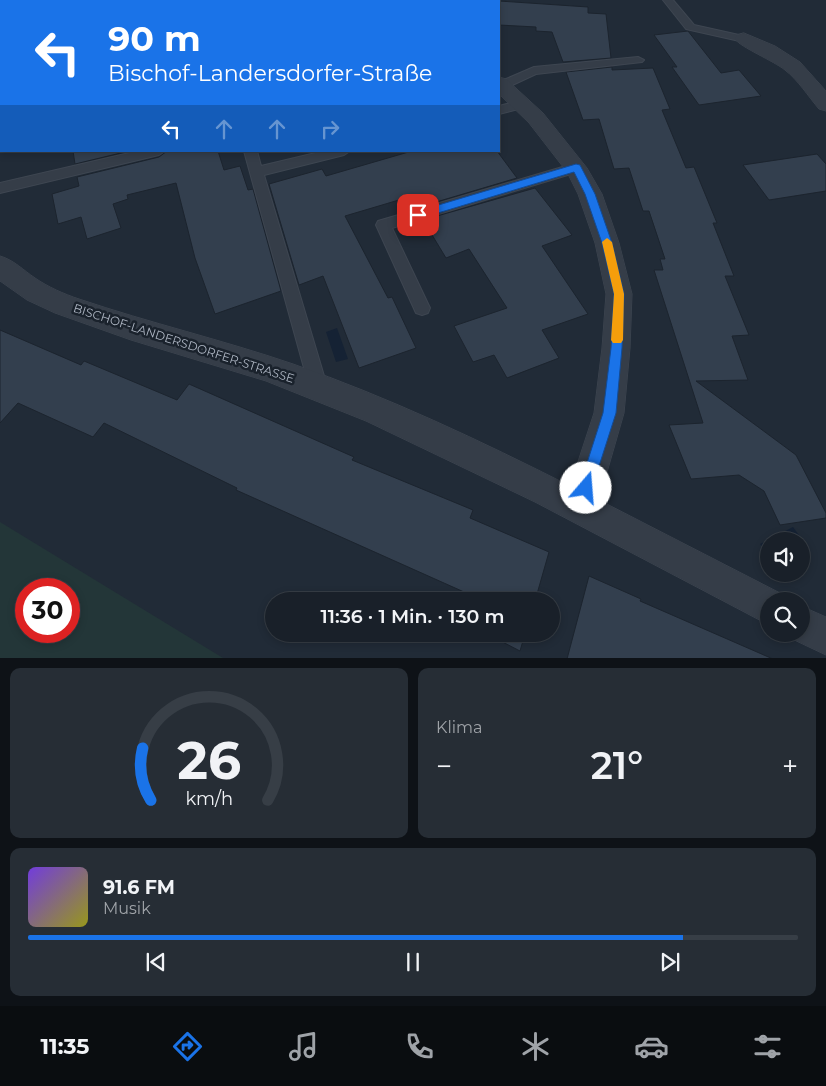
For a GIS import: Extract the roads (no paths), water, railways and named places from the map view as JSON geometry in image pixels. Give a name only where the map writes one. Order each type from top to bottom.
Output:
[{"type":"street","points":[[744,40],[768,50],[792,66],[826,104]]},
{"type":"street","points":[[500,84],[510,107],[536,118],[576,168],[590,194],[607,243],[619,294],[616,348],[609,413],[580,507]]},
{"type":"street","name":"BISCHOF-LANDERSDORFER-STRASSE","points":[[0,266],[28,287],[60,303],[132,328],[250,363],[318,386],[445,441],[580,507],[760,602]]},
{"type":"street","points":[[810,629],[826,637]]},
{"type":"lane","points":[[668,0],[690,26],[744,40]]},
{"type":"lane","points":[[500,84],[534,71],[638,60]]},
{"type":"lane","points":[[0,188],[156,152]]},
{"type":"lane","name":"BISCHOF-LANDERSDORFER-STRASSE","points":[[250,152],[318,386]]},
{"type":"lane","points":[[256,172],[335,152]]},
{"type":"lane","points":[[422,308],[383,225],[576,168]]},
{"type":"water","points":[[337,328],[348,359],[336,362],[326,332]]},
{"type":"water","points":[[793,527],[797,532],[783,532]]}]
